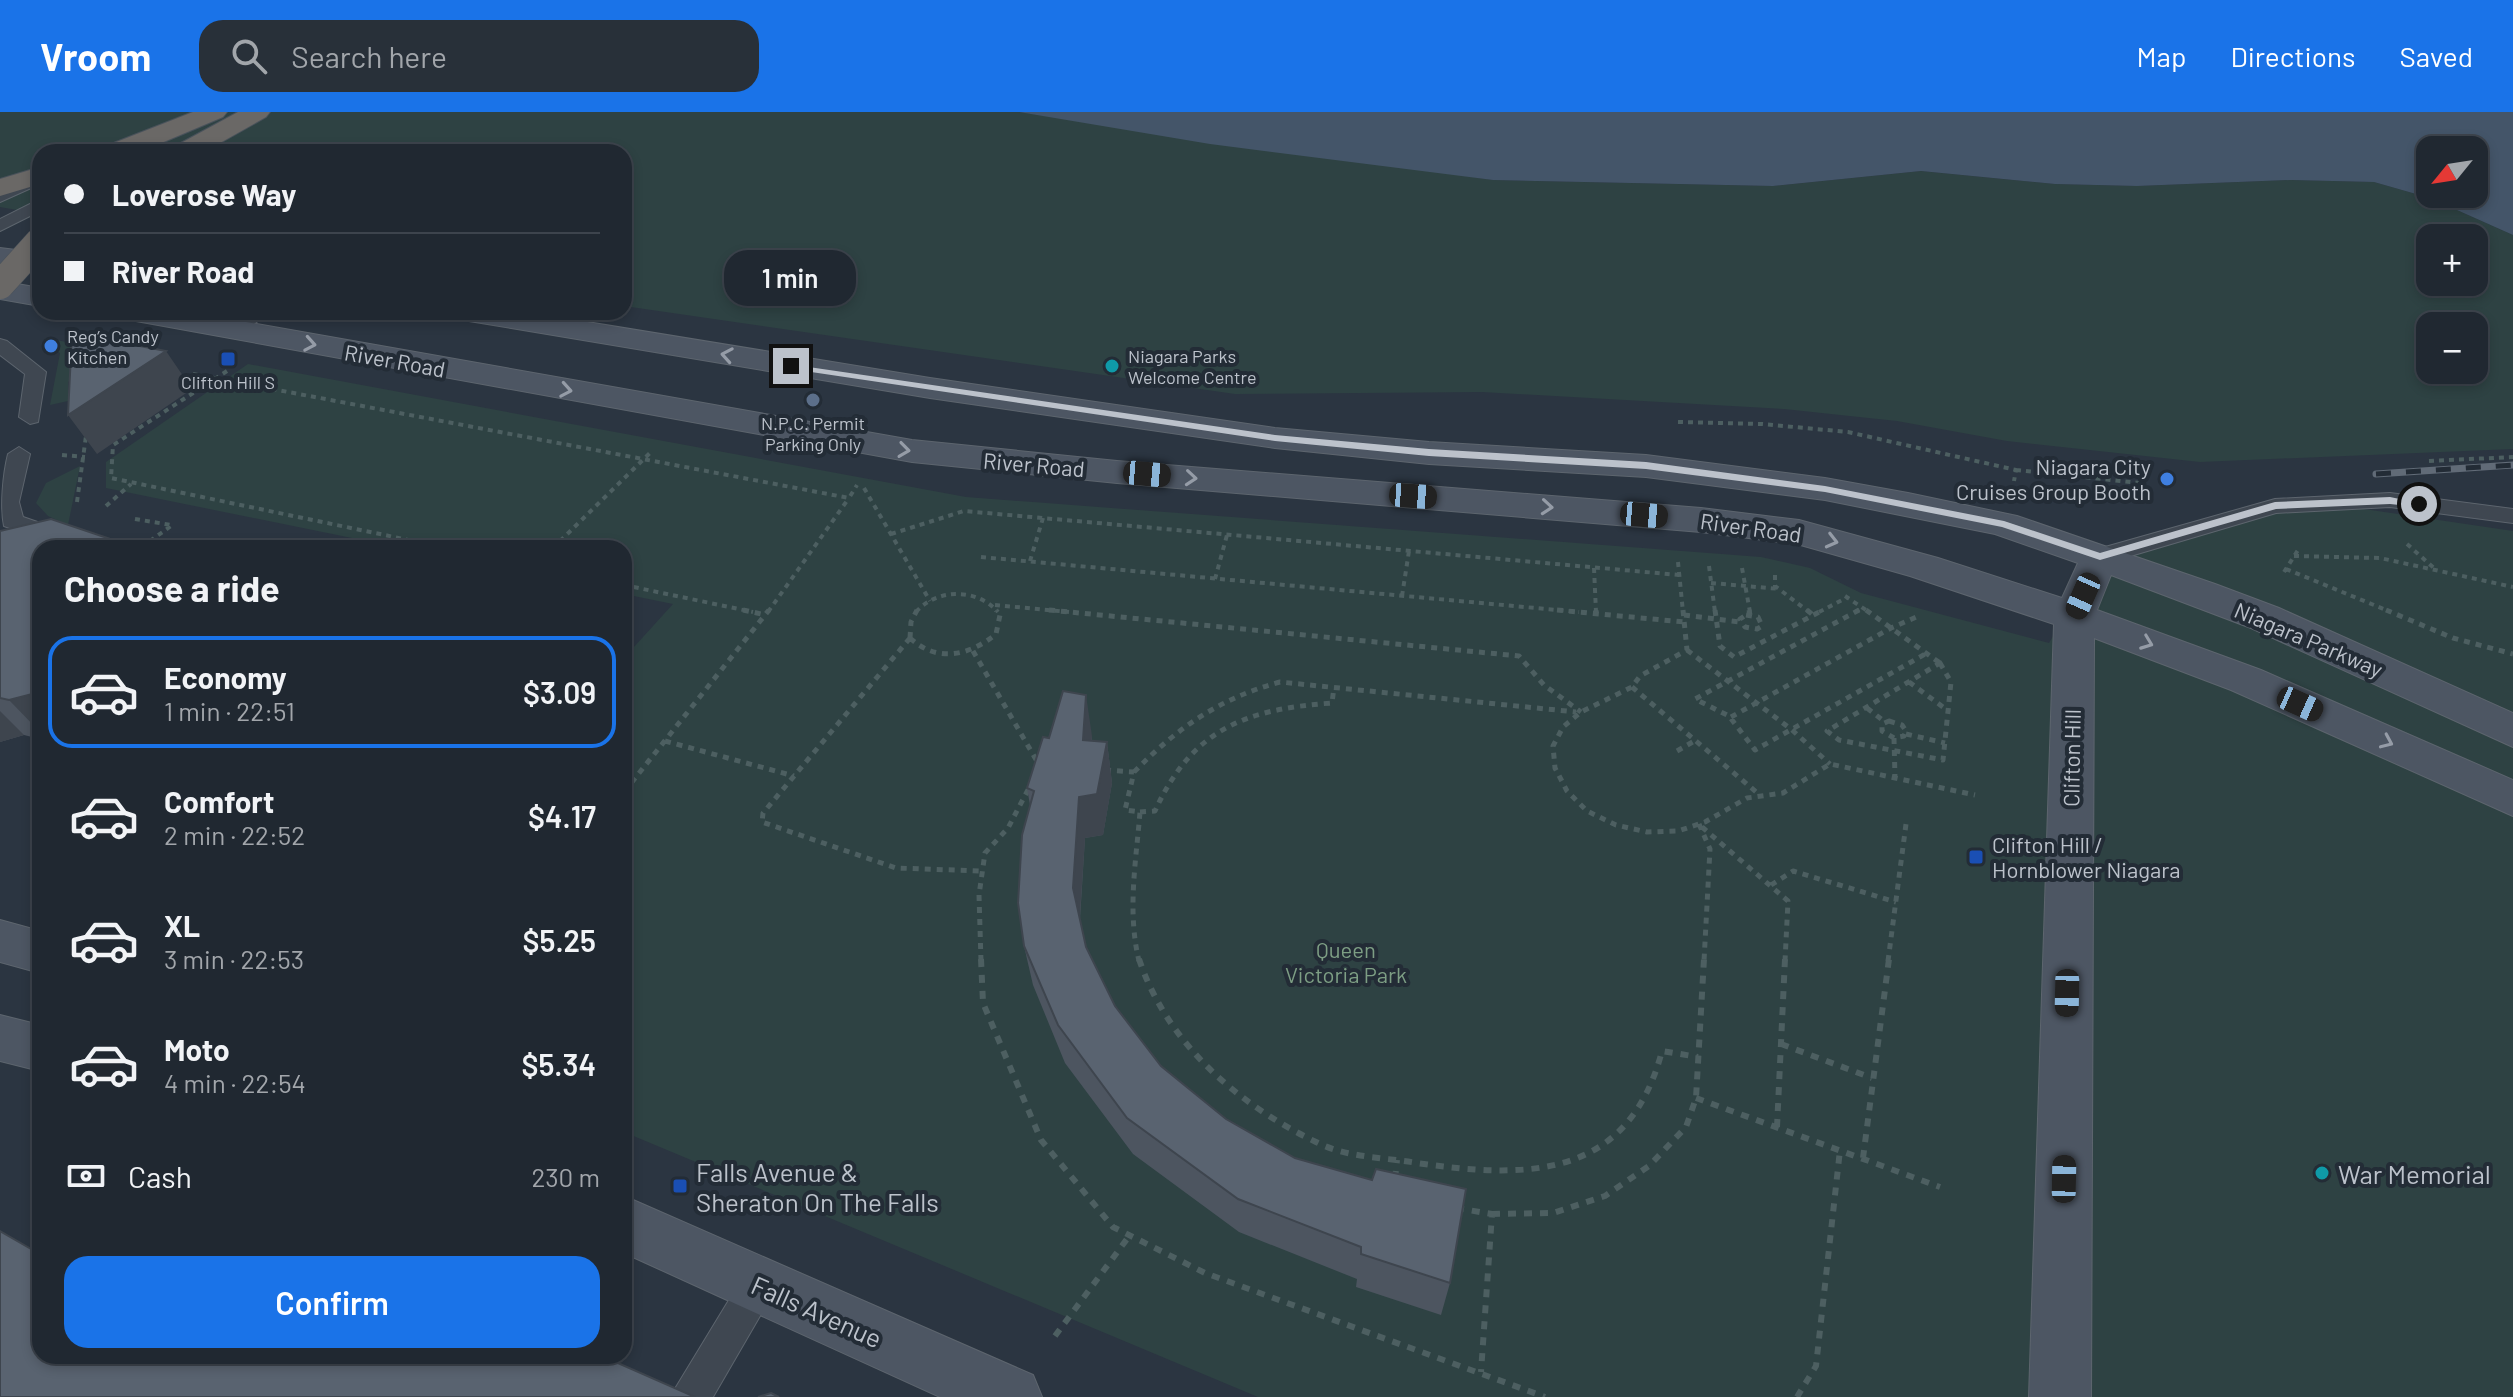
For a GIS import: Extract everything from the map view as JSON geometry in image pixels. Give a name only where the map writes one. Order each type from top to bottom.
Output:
[{"type":"highway","points":[[199,144],[257,112]]},
{"type":"highway","points":[[135,144],[210,114]]},
{"type":"highway","points":[[3,190],[32,178]]},
{"type":"highway","points":[[0,287],[32,250]]},
{"type":"main road","points":[[0,256],[32,261]]},
{"type":"main road","points":[[0,287],[32,295]]},
{"type":"main road","name":"River Road","points":[[517,320],[914,386],[1275,438],[1416,452],[1646,466],[1825,489],[2004,524],[2100,557]]},
{"type":"main road","name":"River Road","points":[[246,321],[912,451],[1117,472],[1701,520],[1799,532],[1924,567],[2074,616]]},
{"type":"main road","name":"Clifton Hill","points":[[2060,1397],[2074,616],[2100,557]]},
{"type":"main road","name":"Niagara Parkway","points":[[2100,557],[2265,618],[2513,731]]},
{"type":"main road","points":[[2074,616],[2246,680],[2513,799]]},
{"type":"main road","points":[[0,941],[32,950]]},
{"type":"main road","points":[[0,1038],[32,1046]]},
{"type":"main road","name":"Falls Avenue","points":[[632,1228],[1011,1397]]},
{"type":"lane","points":[[154,144],[210,114]]},
{"type":"lane","points":[[0,226],[32,208]]},
{"type":"lane","points":[[0,256],[32,238]]},
{"type":"lane","points":[[0,345],[36,372],[30,417]]},
{"type":"lane","points":[[19,454],[7,502],[12,521],[65,540]]},
{"type":"lane","points":[[2100,557],[2275,506],[2390,500],[2513,516]]},
{"type":"lane","points":[[690,1397],[759,1285]]},
{"type":"path","points":[[193,374],[849,498]]},
{"type":"path","points":[[201,388],[113,445],[111,478],[408,540]]},
{"type":"path","points":[[85,457],[86,436]]},
{"type":"path","points":[[2429,461],[2513,457]]},
{"type":"path","points":[[561,540],[644,459]]},
{"type":"path","points":[[2016,470],[2140,483]]},
{"type":"path","points":[[632,782],[766,615],[860,481]]},
{"type":"path","points":[[99,512],[132,483]]},
{"type":"path","points":[[891,534],[964,511],[1679,575]]},
{"type":"path","points":[[1030,561],[1043,518]]},
{"type":"path","points":[[151,540],[171,525]]},
{"type":"path","points":[[1215,579],[1227,535]]},
{"type":"path","points":[[2279,579],[2304,541]]},
{"type":"path","points":[[896,543],[930,601]]},
{"type":"path","points":[[1402,596],[1409,551]]},
{"type":"path","points":[[2294,556],[2380,558],[2513,587]]},
{"type":"path","points":[[981,557],[1596,614],[1716,619],[1740,622],[1748,629],[1760,628],[1771,637]]},
{"type":"path","points":[[1719,563],[1709,562],[1720,646],[1734,657],[1848,597]]},
{"type":"path","points":[[1730,564],[1752,566]]},
{"type":"path","points":[[1678,565],[1687,650],[1792,730],[1830,764],[1975,795]]},
{"type":"path","points":[[1741,565],[1750,615]]},
{"type":"path","points":[[1594,568],[1596,614]]},
{"type":"path","points":[[1787,572],[1774,568],[1775,586],[1813,615]]},
{"type":"path","points":[[2286,569],[2453,638],[2513,654]]},
{"type":"path","points":[[1711,583],[1780,589]]},
{"type":"path","points":[[632,587],[766,615]]},
{"type":"path","points":[[1836,591],[1940,663],[1951,682],[1943,760],[1839,740],[1827,731],[1940,663]]},
{"type":"path","points":[[982,871],[896,868],[762,822],[763,813],[910,638],[911,617],[930,601],[943,595],[974,594],[995,605],[1519,656],[1544,685],[1581,712]]},
{"type":"path","points":[[910,638],[917,646],[943,656],[973,651],[996,634],[1000,615],[995,605]]},
{"type":"path","points":[[1863,608],[1695,699],[1707,708],[1721,710],[1731,717],[1741,727],[1744,740],[1755,750],[1927,653]]},
{"type":"path","points":[[1731,717],[1891,628],[1933,610]]},
{"type":"path","points":[[1740,622],[1740,617],[1750,615],[1761,620],[1760,628]]},
{"type":"path","points":[[1687,650],[1640,676],[1632,687],[1581,712],[1563,727],[1553,746],[1555,768],[1567,791],[1587,811],[1616,825],[1647,832],[1678,831],[1699,824],[1747,798],[1783,793],[1830,764]]},
{"type":"path","points":[[973,651],[1040,766]]},
{"type":"path","points":[[1334,687],[1332,703],[1305,704],[1263,712],[1228,724],[1195,748],[1164,787],[1155,811],[1125,810],[1134,772],[1179,727],[1234,696],[1280,682],[1334,687],[1581,712]]},
{"type":"path","points":[[1909,682],[1948,710]]},
{"type":"path","points":[[1632,687],[1762,796]]},
{"type":"path","points":[[1867,708],[1885,722],[1898,723],[1906,734]]},
{"type":"path","points":[[1885,722],[1882,731],[1894,738],[1906,734],[1945,743]]},
{"type":"path","points":[[1894,738],[1895,778]]},
{"type":"path","points":[[1677,751],[1696,740]]},
{"type":"path","points":[[665,741],[794,776]]},
{"type":"path","points":[[1103,770],[1134,772]]},
{"type":"path","points":[[1034,778],[1008,828],[985,853],[979,895],[983,1003],[1041,1140],[1113,1227],[1205,1273],[1545,1397]]},
{"type":"path","points":[[1140,812],[1131,919],[1137,955],[1163,1013],[1181,1038],[1226,1085],[1256,1110],[1323,1146],[1397,1160],[1494,1172],[1528,1172],[1561,1165],[1616,1135],[1636,1116],[1658,1077],[1662,1051],[1698,1057]]},
{"type":"path","points":[[1699,824],[1788,901],[1777,1127]]},
{"type":"path","points":[[1450,1207],[1492,1214],[1553,1213],[1605,1196],[1649,1166],[1686,1127],[1696,1098],[1710,849],[1699,824]]},
{"type":"path","points":[[1863,1158],[1906,824]]},
{"type":"path","points":[[1771,885],[1793,871],[1896,902]]},
{"type":"path","points":[[1781,1044],[1872,1078]]},
{"type":"path","points":[[1696,1098],[1940,1187]]},
{"type":"path","points":[[1797,1397],[1816,1366],[1840,1150]]},
{"type":"path","points":[[1395,1184],[1397,1160]]},
{"type":"path","points":[[1481,1372],[1492,1214]]},
{"type":"path","points":[[1055,1336],[1130,1235]]},
{"type":"green space","points":[[0,112],[1019,112],[1494,180],[1773,186],[1921,171],[2055,184],[2137,186],[2291,180],[2374,182],[2416,194],[2416,208],[2452,208],[2513,235],[2513,449],[2200,462],[2007,441],[1897,421],[1784,409],[1482,392],[1235,394],[632,307],[632,144],[32,144],[32,213],[0,207]]},
{"type":"green space","points":[[46,338],[112,351],[111,356],[68,382],[68,401],[50,405],[60,353],[43,341]]},
{"type":"green space","name":"Queen Victoria Park","points":[[248,364],[966,497],[1761,557],[1810,568],[1861,593],[2049,643],[2100,557],[2275,506],[2364,509],[2513,531],[2513,1397],[1258,1397],[632,1135],[632,649],[673,604],[632,596],[632,540],[362,540],[106,488],[106,462]]},
{"type":"green space","points":[[80,466],[68,525],[48,516],[36,503],[46,483]]},
{"type":"water","points":[[1019,112],[2513,112],[2513,235],[2452,208],[2488,208],[2488,136],[2416,136],[2416,194],[2374,182],[2291,180],[2137,186],[2055,184],[1921,171],[1773,186],[1493,180],[1210,144]]},
{"type":"building","points":[[72,333],[166,351],[68,415]]},
{"type":"building","points":[[51,519],[113,540],[32,540],[32,694],[9,700],[0,698],[0,531]]},
{"type":"building","points":[[1063,691],[1086,695],[1083,740],[1107,742],[1097,794],[1079,797],[1073,888],[1086,947],[1115,1006],[1161,1066],[1226,1119],[1295,1158],[1372,1180],[1376,1169],[1466,1189],[1450,1283],[1361,1254],[1361,1247],[1238,1199],[1127,1118],[1058,1025],[1024,946],[1018,903],[1022,835],[1034,791],[1027,788],[1043,737],[1049,738]]},
{"type":"building","points":[[0,1231],[32,1250],[32,1364],[620,1364],[695,1397],[0,1397]]},
{"type":"building","points":[[771,1393],[779,1397],[758,1397]]},
{"type":"railway","points":[[2376,474],[2513,465]]},
{"type":"place","name":"Reg’s Candy Kitchen","points":[[51,346]]},
{"type":"place","name":"Clifton Hill S","points":[[228,359]]},
{"type":"place","name":"Niagara Parks Welcome Centre","points":[[1112,366]]},
{"type":"place","name":"N.P.C. Permit Parking Only","points":[[813,400]]},
{"type":"place","name":"Niagara City Cruises Group Booth","points":[[2167,479]]},
{"type":"place","name":"Clifton Hill / Hornblower Niagara","points":[[1976,857]]},
{"type":"place","name":"War Memorial","points":[[2322,1173]]},
{"type":"place","name":"Falls Avenue & Sheraton On The Falls","points":[[680,1186]]},
{"type":"route","points":[[791,366],[1275,438],[1429,453],[1646,466],[1825,489],[2004,524],[2100,557],[2275,506],[2390,500],[2419,504]]}]
